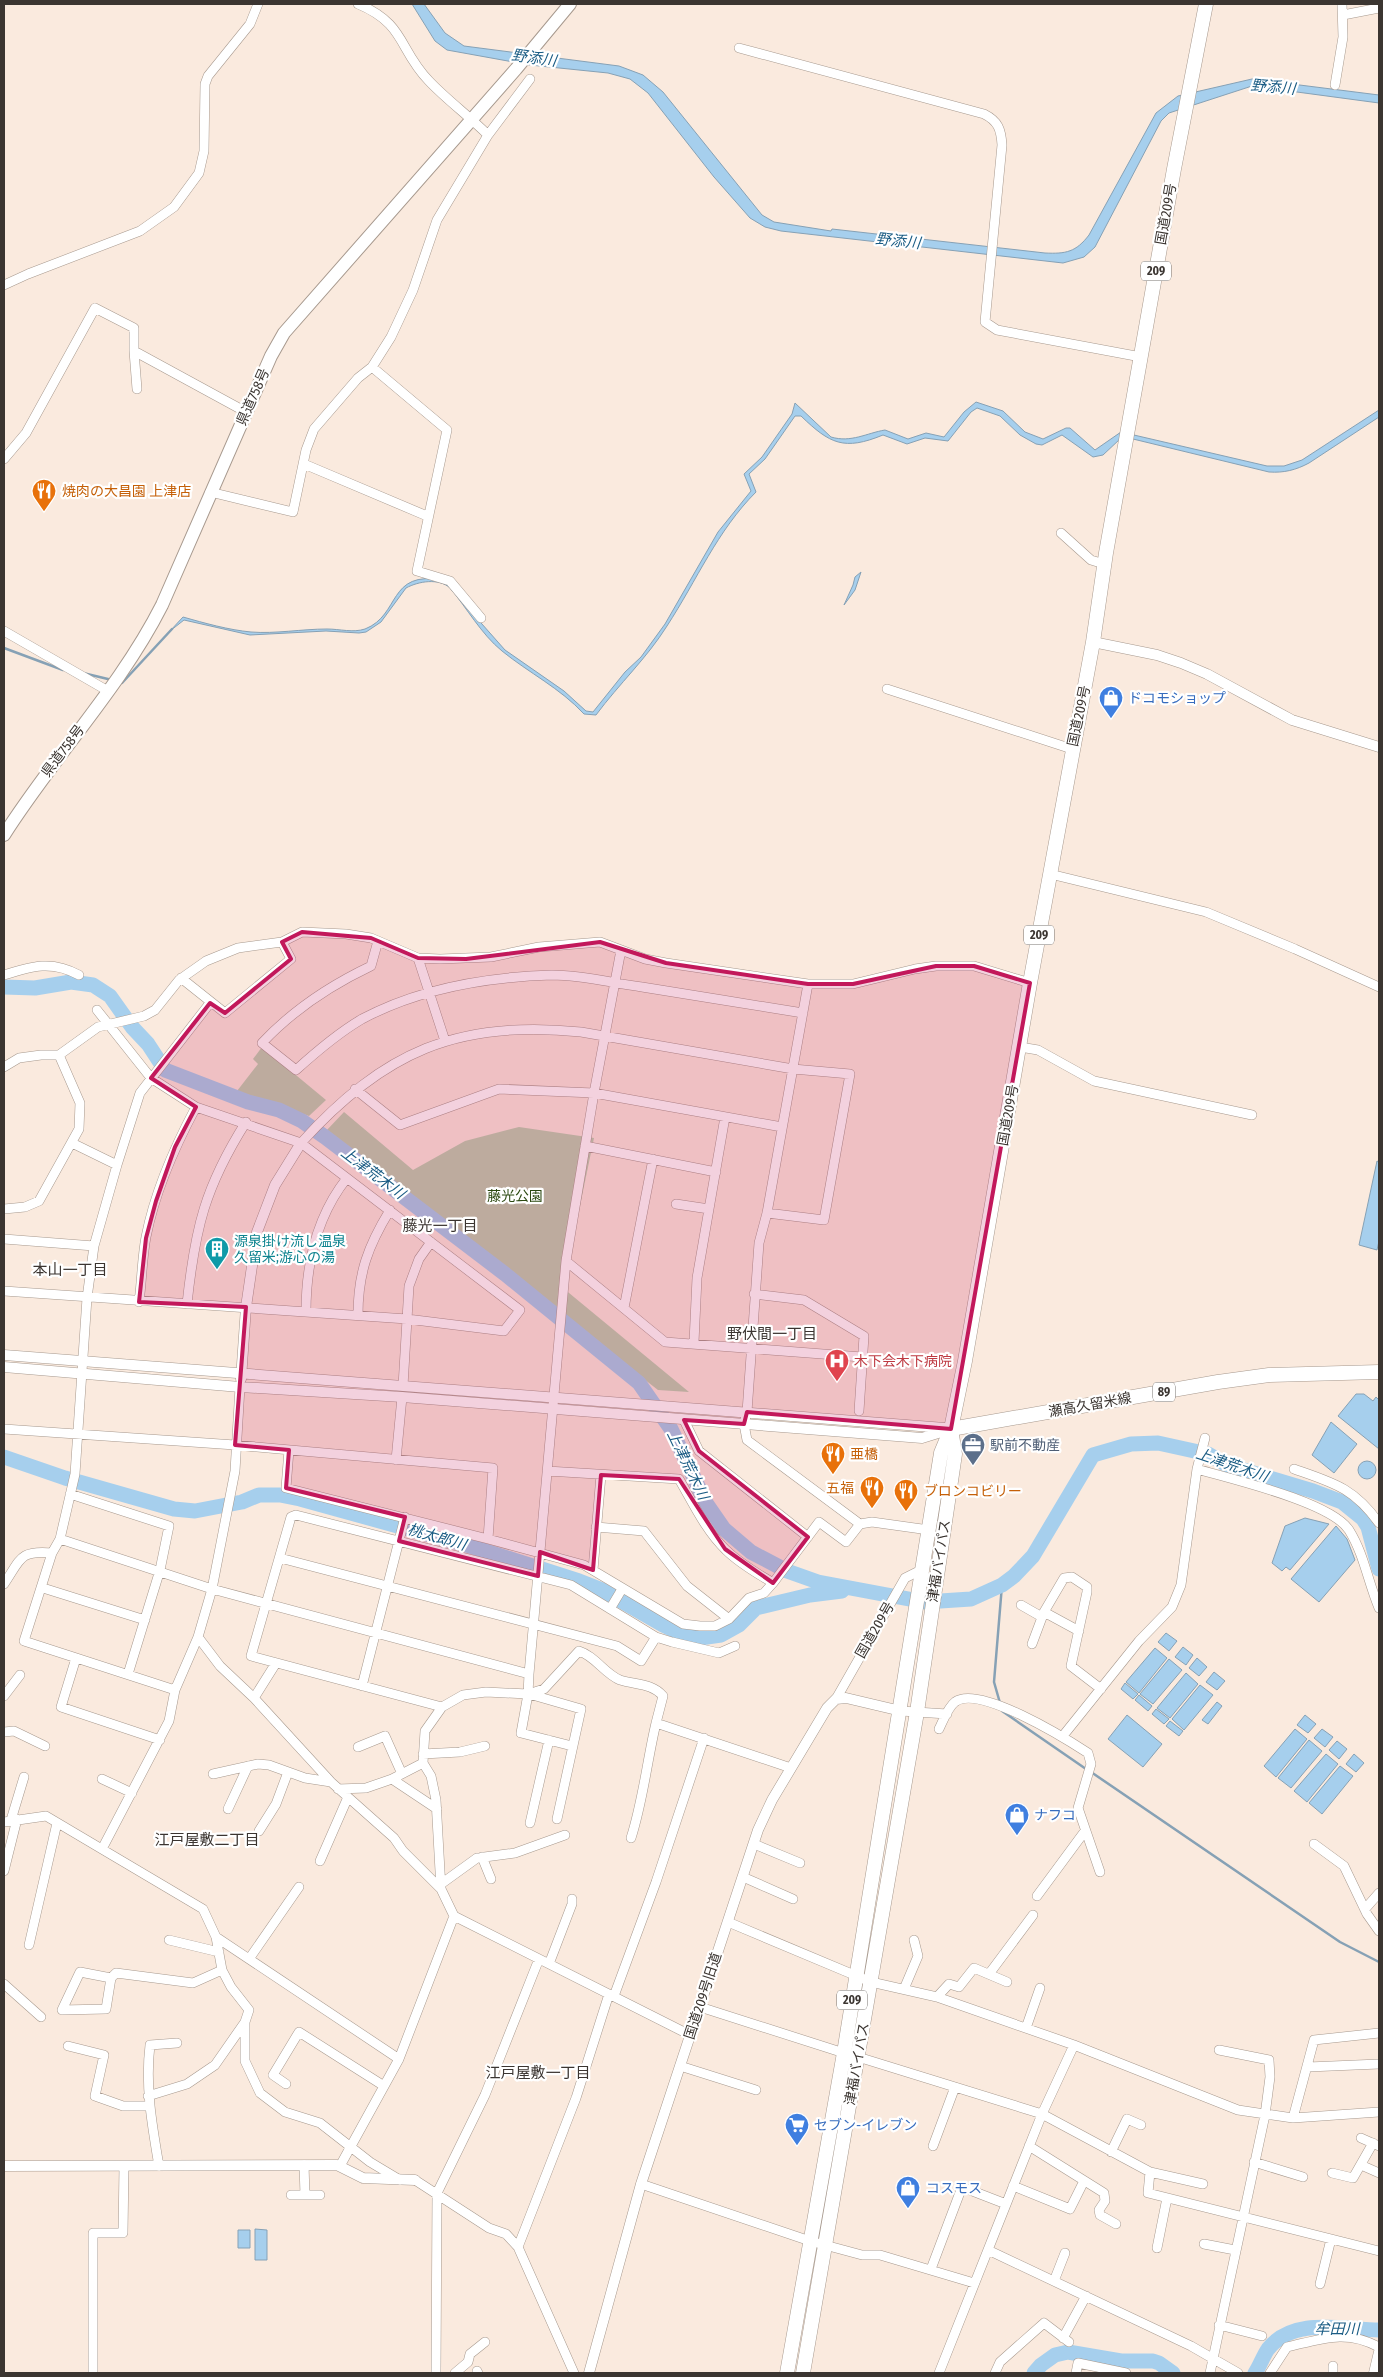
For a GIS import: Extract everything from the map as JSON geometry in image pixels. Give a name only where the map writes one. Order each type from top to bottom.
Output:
[{"type":"main road","name":"県道758号","points":[[4,835],[23,804],[145,639],[162,605],[246,412],[284,333],[516,70],[570,4]]},
{"type":"main road","name":"国道209号","points":[[951,1429],[965,1361],[1030,983],[1093,642],[1104,564],[1184,113],[1206,4]]},
{"type":"main road","name":"瀬高久留米線","points":[[951,1429],[1261,1376],[1379,1372]]},
{"type":"main road","name":"津福バイパス","points":[[787,2373],[844,2053],[901,1711],[941,1453],[951,1429]]},
{"type":"main road","name":"津福バイパス","points":[[803,2373],[916,1712],[955,1454],[951,1429]]},
{"type":"street","points":[[4,285],[140,231],[174,207],[199,173],[204,151],[205,84],[208,76],[250,24],[258,4]]},
{"type":"street","points":[[358,4],[392,24],[428,80],[488,135]]},
{"type":"street","points":[[1335,85],[1343,37],[1342,4]]},
{"type":"street","points":[[1343,15],[1379,8]]},
{"type":"street","points":[[739,48],[984,114],[994,119],[1001,130],[1002,145],[989,259],[985,322],[997,330],[1141,357]]},
{"type":"street","points":[[210,492],[293,512],[314,429],[358,378],[372,367],[403,312],[437,220],[488,135],[530,79]]},
{"type":"street","points":[[4,459],[26,433],[95,308],[134,328],[136,389]]},
{"type":"street","points":[[134,351],[246,412]]},
{"type":"street","points":[[372,367],[447,430],[427,516],[417,571],[450,580],[480,618]]},
{"type":"street","points":[[304,464],[427,516]]},
{"type":"street","points":[[1061,533],[1091,560],[1104,564]]},
{"type":"street","points":[[4,631],[108,691]]},
{"type":"street","points":[[1093,642],[1157,655],[1181,663],[1207,674],[1292,720],[1379,747]]},
{"type":"street","points":[[887,689],[1072,749]]},
{"type":"street","points":[[1050,874],[1206,912],[1295,948],[1379,988]]},
{"type":"street","points":[[4,1067],[19,1058],[59,1055],[98,1027],[129,1018],[144,1016],[155,1010],[181,978],[206,961],[238,948],[282,942],[302,932],[346,934],[378,941],[418,958],[466,959],[491,957],[539,947],[600,942],[645,959],[705,971],[808,984],[853,984],[936,966],[974,966],[1030,983]]},
{"type":"street","points":[[378,941],[371,966],[334,986],[303,1006],[262,1043],[296,1070],[335,1037],[362,1020],[394,1004],[429,992],[475,982],[553,976],[592,978],[803,1013]]},
{"type":"street","points":[[181,978],[225,1013],[291,959],[282,942]]},
{"type":"street","points":[[572,1746],[521,1733],[528,1694],[566,1261],[594,1093],[622,950]]},
{"type":"street","points":[[418,958],[445,1041]]},
{"type":"street","points":[[4,976],[48,964],[64,967],[79,975]]},
{"type":"street","points":[[808,984],[767,1213],[759,1243],[747,1412],[744,1424],[747,1440],[860,1524]]},
{"type":"street","points":[[175,1690],[24,1641],[43,1588],[52,1553],[60,1539],[75,1474],[87,1298],[94,1246],[117,1165],[140,1093],[210,1002]]},
{"type":"street","points":[[4,1291],[139,1302],[358,1315],[504,1331],[520,1310],[301,1143],[246,1122],[196,1107],[153,1075],[97,1010]]},
{"type":"street","points":[[102,1849],[169,1721],[175,1690],[198,1637],[212,1589],[235,1471],[235,1445],[246,1307],[257,1232],[275,1185],[301,1143],[355,1089],[409,1054],[445,1041],[497,1030],[549,1028],[793,1069],[850,1074],[824,1220],[767,1213]]},
{"type":"street","points":[[1020,1047],[1038,1050],[1094,1082],[1252,1115]]},
{"type":"street","points":[[4,1209],[25,1207],[39,1201],[79,1129],[80,1104],[59,1055]]},
{"type":"street","points":[[355,1089],[400,1125],[500,1089],[594,1093],[782,1127]]},
{"type":"street","points":[[139,1302],[146,1238],[156,1201],[175,1147],[196,1107]]},
{"type":"street","points":[[694,1342],[697,1278],[725,1117]]},
{"type":"street","points":[[187,1304],[192,1260],[199,1224],[208,1193],[224,1157],[246,1122]]},
{"type":"street","points":[[72,1143],[117,1165]]},
{"type":"street","points":[[585,1146],[716,1172]]},
{"type":"street","points":[[624,1308],[653,1160]]},
{"type":"street","points":[[306,1312],[306,1285],[310,1255],[327,1209],[347,1178]]},
{"type":"street","points":[[676,1204],[709,1209]]},
{"type":"street","points":[[358,1315],[358,1294],[367,1251],[390,1210]]},
{"type":"street","points":[[4,1239],[94,1246]]},
{"type":"street","points":[[403,1386],[409,1286],[419,1259],[431,1242]]},
{"type":"street","points":[[566,1261],[666,1342],[694,1342],[862,1357]]},
{"type":"street","points":[[754,1294],[804,1300],[864,1336],[858,1411]]},
{"type":"street","points":[[4,1355],[555,1396],[951,1429]]},
{"type":"street","points":[[4,1367],[83,1372],[240,1387],[922,1438],[951,1429]]},
{"type":"street","points":[[396,1460],[402,1398]]},
{"type":"street","points":[[682,1420],[699,1451],[808,1537]]},
{"type":"street","points":[[4,1429],[235,1445],[494,1468],[488,1538]]},
{"type":"street","points":[[1062,1736],[1139,1642],[1172,1607],[1181,1585],[1197,1469],[1206,1438]]},
{"type":"street","points":[[289,1450],[286,1488],[405,1516],[584,1564],[622,1589],[684,1624],[715,1626],[729,1619],[749,1598],[764,1593],[819,1522],[846,1542],[860,1524],[872,1522],[929,1530]]},
{"type":"street","points":[[1197,1469],[1283,1495],[1331,1514],[1348,1528],[1357,1545],[1379,1608]]},
{"type":"street","points":[[1294,1469],[1330,1481],[1359,1498],[1379,1523]]},
{"type":"street","points":[[548,1471],[679,1479],[711,1533],[725,1549],[744,1565],[773,1583]]},
{"type":"street","points":[[592,1570],[601,1475]]},
{"type":"street","points":[[70,1494],[169,1526],[160,1570],[128,1674]]},
{"type":"street","points":[[442,1707],[251,1656],[292,1517],[296,1515],[571,1585],[656,1637],[719,1653],[735,1646]]},
{"type":"street","points":[[362,1686],[405,1516]]},
{"type":"street","points":[[596,1527],[644,1531],[687,1586],[729,1619]]},
{"type":"street","points":[[60,1539],[160,1570],[212,1589],[529,1674]]},
{"type":"street","points":[[4,1584],[21,1558],[33,1552],[52,1553]]},
{"type":"street","points":[[280,1558],[617,1646],[641,1661],[656,1637]]},
{"type":"street","name":"国道209号","points":[[836,1699],[904,1578],[923,1569]]},
{"type":"street","points":[[1032,1644],[1043,1614],[1064,1578],[1072,1577],[1087,1588],[1071,1666],[1101,1689]]},
{"type":"street","points":[[43,1588],[145,1620]]},
{"type":"street","points":[[610,1609],[622,1589]]},
{"type":"street","points":[[1021,1605],[1079,1631]]},
{"type":"street","points":[[198,1637],[220,1666],[254,1698],[335,1786],[394,1838],[403,1851],[441,1887]]},
{"type":"street","points":[[528,1694],[544,1689],[579,1651],[589,1654],[618,1679],[657,1688],[663,1696],[642,1783],[640,1810],[631,1838]]},
{"type":"street","points":[[76,1658],[61,1707],[160,1740]]},
{"type":"street","points":[[254,1698],[276,1663]]},
{"type":"street","points":[[4,1696],[20,1675]]},
{"type":"street","points":[[557,1819],[581,1709],[528,1694],[486,1692],[463,1695],[442,1707],[425,1731],[423,1758],[431,1776],[437,1809],[441,1887],[454,1916],[690,2035]]},
{"type":"street","points":[[939,1729],[954,1702],[967,1697],[1013,1710],[1088,1752],[1091,1764],[1078,1808],[1100,1872]]},
{"type":"street","points":[[836,1699],[846,1698],[901,1711],[947,1714]]},
{"type":"street","name":"国道209号旧道","points":[[588,2373],[641,2184],[754,1844],[772,1800],[827,1708],[836,1699]]},
{"type":"street","points":[[656,1723],[791,1768]]},
{"type":"street","points":[[4,1732],[14,1731],[46,1746]]},
{"type":"street","points":[[358,1747],[385,1736],[402,1774]]},
{"type":"street","points":[[518,2247],[576,2098],[612,1995],[656,1882],[704,1738]]},
{"type":"street","points":[[530,1823],[549,1740]]},
{"type":"street","points":[[213,1774],[258,1764],[269,1765],[335,1786],[366,1788],[402,1774],[423,1758],[485,1746]]},
{"type":"street","points":[[228,1808],[248,1766]]},
{"type":"street","points":[[259,1831],[276,1804],[288,1772]]},
{"type":"street","points":[[4,1872],[10,1820],[24,1777]]},
{"type":"street","points":[[102,1778],[132,1793]]},
{"type":"street","points":[[392,1779],[437,1809]]},
{"type":"street","points":[[320,1860],[348,1797]]},
{"type":"street","points":[[10,1820],[46,1816],[203,1909],[216,1937],[222,1970],[231,1987],[249,2010],[245,2022],[215,2065],[187,2084],[148,2096]]},
{"type":"street","points":[[29,1945],[57,1823]]},
{"type":"street","points":[[1037,1896],[1085,1831]]},
{"type":"street","points":[[441,1887],[476,1858],[515,1853],[565,1835]]},
{"type":"street","points":[[754,1844],[800,1863]]},
{"type":"street","points":[[1314,1844],[1344,1866],[1365,1909],[1379,1931]]},
{"type":"street","points":[[482,1857],[491,1879]]},
{"type":"street","points":[[743,1878],[793,1899]]},
{"type":"street","points":[[249,1959],[299,1887]]},
{"type":"street","points":[[1365,1909],[1379,1893]]},
{"type":"street","points":[[549,1964],[572,1904],[572,1899]]},
{"type":"street","points":[[989,1974],[1032,1915]]},
{"type":"street","points":[[340,2166],[399,2059],[454,1916]]},
{"type":"street","points":[[728,1922],[871,1982],[937,1997],[1026,2028],[1238,2110],[1293,2118],[1379,2112]]},
{"type":"street","points":[[216,1937],[399,2059]]},
{"type":"street","points":[[168,1940],[219,1952]]},
{"type":"street","points":[[904,1989],[918,1956],[914,1940]]},
{"type":"street","points":[[436,2373],[437,2193],[484,2095],[539,1959]]},
{"type":"street","points":[[937,1997],[949,1984],[959,1987],[974,1968],[1006,1982]]},
{"type":"street","points":[[111,1978],[80,1972],[62,2010],[106,2008],[111,1978],[116,1973],[193,1983],[222,1970]]},
{"type":"street","points":[[4,1984],[41,2017]]},
{"type":"street","points":[[1026,2028],[1040,1988]]},
{"type":"street","points":[[700,2007],[844,2053]]},
{"type":"street","points":[[245,2022],[245,2061],[260,2093],[285,2112],[320,2123],[370,2162],[400,2180]]},
{"type":"street","points":[[286,2084],[273,2075],[299,2032],[384,2086]]},
{"type":"street","points":[[1293,2118],[1314,2040],[1379,2034]]},
{"type":"street","points":[[158,2166],[148,2096],[147,2070],[150,2044],[177,2043]]},
{"type":"street","points":[[939,2373],[1042,2114],[1074,2045]]},
{"type":"street","points":[[68,2046],[104,2055],[95,2096],[123,2106],[149,2106]]},
{"type":"street","points":[[1210,2373],[1265,2115],[1270,2077],[1269,2060],[1219,2050]]},
{"type":"street","points":[[858,2057],[1042,2114],[1150,2172],[1203,2184]]},
{"type":"street","points":[[1308,2067],[1379,2064]]},
{"type":"street","points":[[680,2066],[756,2090]]},
{"type":"street","points":[[933,2146],[954,2087]]},
{"type":"street","points":[[1111,2152],[1127,2119],[1140,2125]]},
{"type":"street","points":[[1332,2173],[1354,2178],[1376,2145],[1361,2138]]},
{"type":"street","points":[[1029,2146],[1104,2193],[1104,2201],[1099,2210],[1100,2215],[1116,2224]]},
{"type":"street","points":[[1254,2162],[1303,2177]]},
{"type":"street","points":[[304,2165],[305,2195]]},
{"type":"street","points":[[1361,2165],[1379,2173]]},
{"type":"street","points":[[4,2166],[340,2166],[363,2178],[415,2180],[489,2228],[506,2234],[518,2247],[574,2373]]},
{"type":"street","points":[[93,2373],[93,2233],[123,2233],[124,2166]]},
{"type":"street","points":[[1150,2172],[1148,2193],[1379,2251]]},
{"type":"street","points":[[1014,2186],[1070,2209],[1084,2181]]},
{"type":"street","points":[[641,2184],[810,2241],[862,2255],[880,2255],[974,2283]]},
{"type":"street","points":[[931,2269],[962,2187],[1006,2204]]},
{"type":"street","points":[[290,2195],[320,2196]]},
{"type":"street","points":[[1156,2248],[1167,2198]]},
{"type":"street","points":[[1320,2284],[1331,2239]]},
{"type":"street","points":[[1204,2244],[1235,2250]]},
{"type":"street","points":[[988,2250],[1192,2346],[1238,2373]]},
{"type":"street","points":[[1054,2281],[1065,2253]]},
{"type":"street","points":[[995,2373],[1000,2362],[1044,2323],[1066,2340],[1086,2296]]},
{"type":"street","points":[[1219,2325],[1262,2336]]},
{"type":"street","points":[[1270,2373],[1287,2347],[1345,2335],[1367,2340],[1379,2347]]},
{"type":"street","points":[[455,2373],[468,2362],[470,2354],[484,2342]]},
{"type":"street","points":[[1374,2373],[1379,2352]]},
{"type":"street","points":[[1076,2373],[1078,2363],[1126,2373]]},
{"type":"highlighted area","points":[[302,932],[371,938],[418,958],[466,959],[600,942],[666,963],[808,984],[853,984],[936,966],[974,966],[1030,983],[951,1429],[747,1412],[744,1424],[684,1420],[699,1451],[808,1537],[773,1583],[725,1549],[679,1479],[601,1475],[593,1570],[540,1552],[538,1576],[399,1541],[405,1517],[286,1488],[289,1450],[235,1445],[246,1307],[139,1302],[146,1238],[156,1201],[175,1147],[196,1107],[151,1078],[210,1003],[225,1013],[291,959],[282,942]]},
{"type":"green space","points":[[262,1047],[326,1100],[309,1116],[237,1091],[258,1064],[253,1059]]},
{"type":"green space","name":"藤光公園","points":[[344,1112],[413,1170],[465,1141],[519,1127],[594,1138],[563,1288],[689,1392],[658,1390],[326,1131]]},
{"type":"water","name":"野添川","points":[[412,4],[424,4],[445,33],[464,46],[619,66],[643,75],[663,92],[762,215],[774,222],[831,231],[832,229],[1045,253],[1070,251],[1084,241],[1156,113],[1178,96],[1252,79],[1379,95],[1379,103],[1252,86],[1169,113],[1161,121],[1095,247],[1084,257],[1063,263],[781,231],[765,227],[750,218],[714,177],[648,93],[630,79],[608,73],[530,65],[447,50],[435,41]]},
{"type":"water","points":[[976,402],[1003,411],[1025,432],[1043,439],[1066,428],[1070,428],[1095,450],[1121,432],[1267,466],[1284,466],[1302,460],[1379,410],[1379,417],[1309,463],[1290,470],[1269,472],[1133,439],[1120,439],[1103,455],[1093,457],[1062,435],[1042,445],[1036,444],[1020,435],[1000,416],[977,408],[971,412],[948,441],[925,438],[907,444],[883,435],[858,443],[838,442],[829,439],[801,416],[795,416],[765,459],[749,474],[756,492],[742,507],[719,539],[667,626],[651,649],[596,715],[584,714],[555,688],[502,651],[481,629],[450,588],[435,582],[423,582],[406,588],[381,622],[366,632],[326,631],[250,635],[184,620],[170,631],[183,617],[225,628],[251,632],[327,629],[360,630],[376,622],[403,587],[412,581],[425,579],[443,580],[505,650],[564,691],[586,711],[593,712],[625,672],[641,657],[665,624],[718,532],[751,491],[744,474],[762,457],[792,414],[795,403],[831,437],[845,439],[885,430],[908,439],[926,433],[944,437],[964,412]]},
{"type":"water","points":[[861,572],[855,590],[844,605],[855,577]]},
{"type":"water","points":[[1377,1161],[1379,1162],[1379,1241],[1377,1250],[1359,1245]]},
{"type":"water","points":[[1356,1394],[1364,1394],[1373,1401],[1376,1397],[1379,1400],[1379,1449],[1338,1416]]},
{"type":"water","points":[[1331,1422],[1357,1444],[1334,1473],[1312,1455]]},
{"type":"water","points":[[1367,1461],[1373,1464],[1376,1470],[1373,1476],[1367,1479],[1361,1476],[1358,1470],[1361,1464]]},
{"type":"water","points":[[1305,1518],[1329,1524],[1290,1570],[1286,1567],[1282,1571],[1272,1563],[1285,1526]]},
{"type":"water","points":[[1336,1526],[1347,1539],[1355,1560],[1319,1602],[1291,1579]]},
{"type":"water","points":[[1166,1633],[1177,1641],[1169,1651],[1158,1642]]},
{"type":"water","points":[[1183,1647],[1193,1655],[1186,1665],[1175,1657]]},
{"type":"water","points":[[1155,1648],[1167,1658],[1139,1693],[1126,1682]]},
{"type":"water","points":[[1197,1658],[1207,1667],[1199,1676],[1189,1668]]},
{"type":"water","points":[[1169,1659],[1182,1670],[1153,1704],[1140,1694]]},
{"type":"water","points":[[1214,1672],[1225,1681],[1217,1690],[1206,1682]]},
{"type":"water","points":[[1186,1673],[1198,1684],[1170,1718],[1157,1708]]},
{"type":"water","points":[[1125,1683],[1138,1694],[1133,1699],[1121,1689]]},
{"type":"water","points":[[1200,1685],[1213,1695],[1184,1730],[1172,1719]]},
{"type":"water","points":[[1139,1695],[1152,1706],[1148,1711],[1135,1700]]},
{"type":"water","points":[[1217,1702],[1222,1706],[1208,1724],[1202,1720]]},
{"type":"water","points":[[1156,1709],[1169,1719],[1164,1724],[1152,1714]]},
{"type":"water","points":[[1127,1715],[1162,1744],[1143,1767],[1108,1739]]},
{"type":"water","points":[[1305,1715],[1316,1724],[1308,1733],[1297,1725]]},
{"type":"water","points":[[1170,1721],[1183,1731],[1179,1736],[1166,1726]]},
{"type":"water","points":[[1295,1729],[1307,1739],[1276,1777],[1264,1766]]},
{"type":"water","points":[[1322,1729],[1333,1737],[1325,1747],[1314,1738]]},
{"type":"water","points":[[1309,1740],[1322,1751],[1291,1788],[1278,1778]]},
{"type":"water","points":[[1337,1741],[1347,1749],[1339,1759],[1329,1750]]},
{"type":"water","points":[[1326,1754],[1338,1764],[1307,1802],[1294,1791]]},
{"type":"water","points":[[1354,1754],[1364,1763],[1356,1772],[1346,1764]]},
{"type":"water","points":[[1340,1766],[1353,1776],[1322,1814],[1309,1803]]},
{"type":"water","points":[[255,2229],[267,2230],[267,2260],[255,2260]]},
{"type":"water","points":[[238,2230],[250,2230],[250,2248],[238,2248]]},
{"type":"waterway","points":[[119,682],[122,683],[172,629]]},
{"type":"waterway","points":[[4,648],[63,670]]},
{"type":"waterway","points":[[83,673],[112,680]]},
{"type":"waterway","name":"上津荒木川","points":[[4,987],[35,988],[71,982],[93,985],[110,996],[132,1027],[148,1044],[165,1070],[248,1102],[279,1110],[302,1121],[325,1137],[505,1274],[639,1383],[671,1429],[706,1503],[724,1529],[751,1552],[787,1571],[818,1582],[925,1602],[971,1599],[1002,1585],[1014,1576],[1033,1556],[1093,1455],[1131,1444],[1158,1443],[1208,1454],[1227,1465],[1313,1491],[1342,1502],[1363,1519],[1368,1527],[1379,1569]]},
{"type":"waterway","name":"桃太郎川","points":[[4,1457],[65,1478],[174,1509],[195,1511],[242,1502],[259,1495],[280,1495],[300,1499],[470,1546],[579,1581],[602,1590],[684,1635],[700,1638],[721,1635],[739,1625],[756,1608],[810,1595],[842,1591]]},
{"type":"waterway","points":[[1000,1703],[994,1682],[1002,1585]]},
{"type":"waterway","points":[[1002,1711],[1086,1769]]},
{"type":"waterway","points":[[1091,1772],[1340,1942],[1379,1962]]},
{"type":"waterway","name":"牟田川","points":[[1255,2373],[1268,2349],[1279,2339],[1291,2332],[1305,2328],[1320,2327],[1379,2330]]},
{"type":"waterway","name":"牟田川","points":[[1034,2373],[1041,2365],[1055,2355],[1068,2352],[1121,2361],[1153,2361],[1173,2373]]},
{"type":"place","name":"焼肉の大昌園 上津店","points":[[44,512]]},
{"type":"place","name":"ドコモショップ","points":[[1111,719]]},
{"type":"place","name":"源泉掛け流し温泉 久留米;游心の湯","points":[[217,1270]]},
{"type":"place","name":"木下会木下病院","points":[[837,1382]]},
{"type":"place","name":"駅前不動産","points":[[973,1466]]},
{"type":"place","name":"亜橋","points":[[833,1475]]},
{"type":"place","name":"五福","points":[[872,1509]]},
{"type":"place","name":"ブロンコビリー","points":[[906,1512]]},
{"type":"place","name":"ナフコ","points":[[1017,1836]]},
{"type":"place","name":"セブン-イレブン","points":[[797,2146]]},
{"type":"place","name":"コスモス","points":[[908,2209]]},
{"type":"district","name":"藤光一丁目","points":[[440,1226]]},
{"type":"district","name":"本山一丁目","points":[[70,1270]]},
{"type":"district","name":"野伏間一丁目","points":[[772,1334]]},
{"type":"district","name":"江戸屋敷二丁目","points":[[207,1840]]},
{"type":"district","name":"江戸屋敷一丁目","points":[[538,2073]]}]
